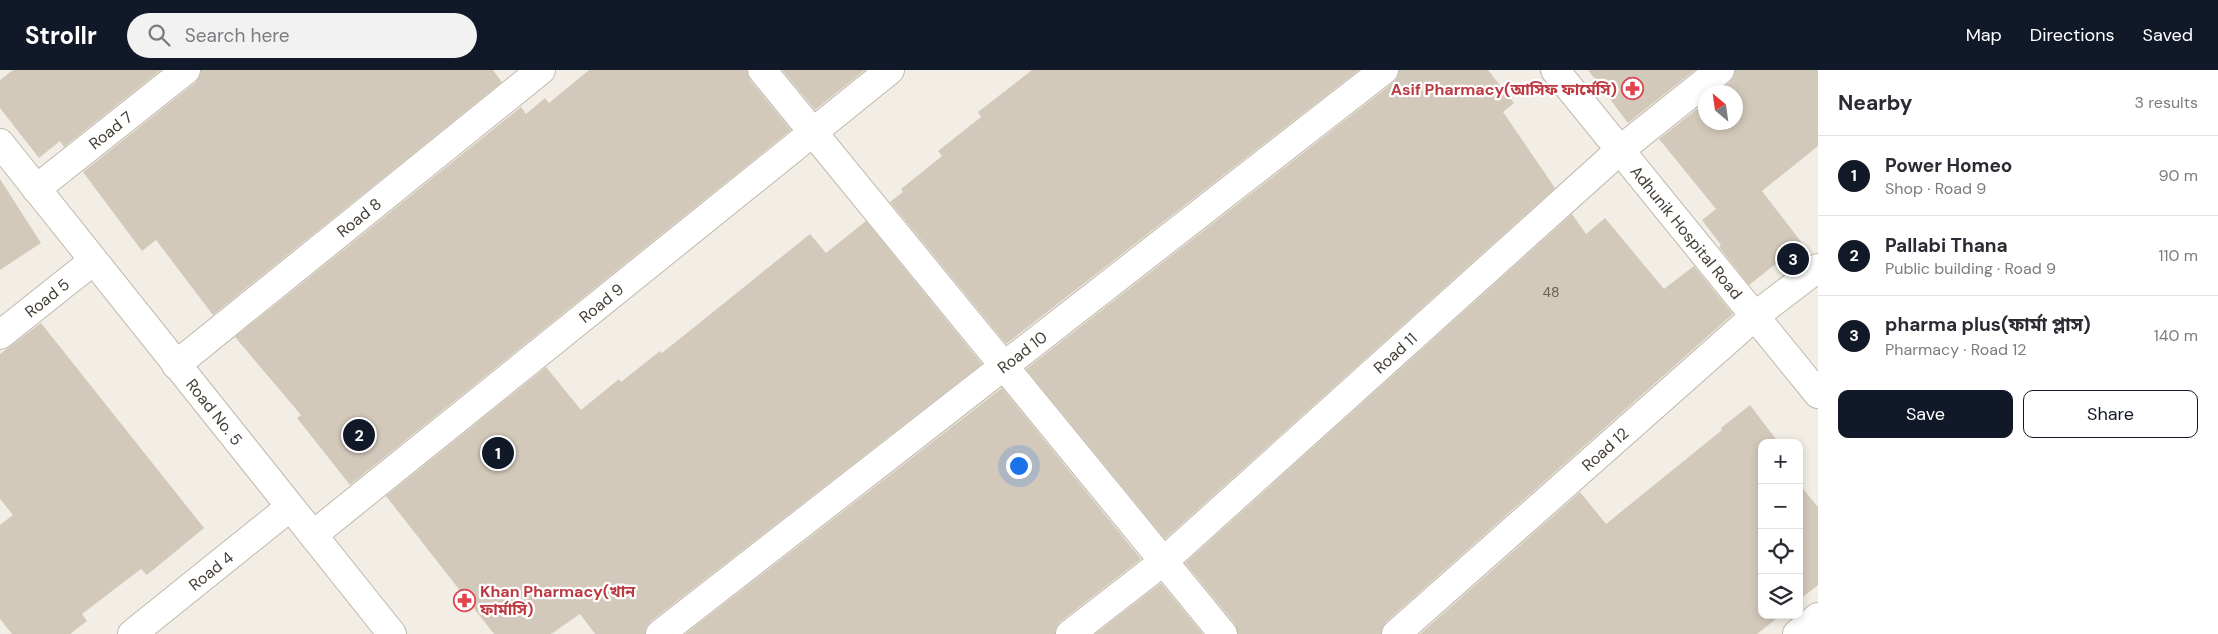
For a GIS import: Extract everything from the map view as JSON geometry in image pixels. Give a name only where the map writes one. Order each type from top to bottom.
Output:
[{"type":"street","name":"Road 7","points":[[36,190],[186,70]]},
{"type":"street","name":"Road 8","points":[[176,365],[541,70]]},
{"type":"street","points":[[762,70],[1223,634]]},
{"type":"street","name":"Road 9","points":[[313,535],[890,70]]},
{"type":"street","name":"Road 10","points":[[660,634],[1384,70]]},
{"type":"street","name":"Adhunik Hospital Road","points":[[1555,70],[1818,394]]},
{"type":"street","name":"Road 11","points":[[1070,634],[1164,561],[1620,150],[1720,70]]},
{"type":"street","name":"Road No. 5","points":[[0,143],[392,634]]},
{"type":"street","name":"Road 5","points":[[0,335],[93,261]]},
{"type":"street","name":"Road 12","points":[[1396,634],[1755,316],[1818,268]]},
{"type":"street","name":"Road 4","points":[[132,634],[290,507]]},
{"type":"street","points":[[1797,634],[1818,617]]},
{"type":"building","points":[[13,70],[161,70],[64,147],[60,141],[39,158],[0,108],[0,80]]},
{"type":"building","points":[[201,70],[493,70],[502,82],[213,315],[156,240],[142,251],[83,172],[196,82]]},
{"type":"building","points":[[589,70],[747,70],[750,80],[791,130],[350,485],[297,418],[301,415],[235,337],[521,107],[526,114],[545,98],[549,103]]},
{"type":"building","points":[[782,70],[865,70],[815,110]]},
{"type":"building","points":[[1032,70],[1359,70],[1006,344],[890,202],[903,192],[901,189],[942,156],[938,151],[981,117],[978,112]]},
{"type":"building","points":[[1399,70],[1488,70],[1514,103],[1503,112],[1555,188],[1165,539],[1026,369],[1394,82]]},
{"type":"building","points":[[1588,70],[1695,70],[1628,123]]},
{"type":"building","points":[[1735,70],[1818,70],[1818,146],[1762,191],[1802,243],[1749,285],[1719,247],[1721,245],[1702,220],[1716,209],[1659,139],[1698,108],[1698,130],[1743,130],[1743,85],[1726,85],[1734,76]]},
{"type":"building","points":[[0,179],[41,243],[0,270]]},
{"type":"building","points":[[1572,214],[1586,234],[1605,218],[1664,289],[1694,266],[1733,314],[1386,622],[1381,634],[1238,634],[1235,624],[1185,563]]},
{"type":"building","points":[[866,221],[982,364],[650,622],[645,634],[595,634],[580,614],[551,634],[494,634],[386,496],[546,367],[581,410],[619,379],[621,382],[660,351],[662,353],[810,234],[826,253]]},
{"type":"building","points":[[41,323],[204,528],[147,575],[141,569],[82,614],[87,621],[70,634],[12,634],[0,619],[0,525],[13,515],[0,499],[0,354]]},
{"type":"building","points":[[1002,388],[1141,559],[1060,622],[1055,634],[685,634]]},
{"type":"building","points":[[1750,405],[1776,439],[1758,439],[1758,619],[1776,619],[1757,634],[1420,634],[1580,492],[1606,524],[1722,430],[1721,428]]},
{"type":"building","points":[[1803,489],[1818,507],[1818,585],[1803,597]]},
{"type":"building","points":[[1161,583],[1203,634],[1095,634]]},
{"type":"place","name":"Asif Pharmacy(আসিফ ফার্মেসি)","points":[[1633,89]]},
{"type":"place","name":"pharma plus(ফার্মা প্লাস)","points":[[1793,259]]},
{"type":"place","name":"Pallabi Thana","points":[[359,435]]},
{"type":"place","name":"Power Homeo","points":[[498,453]]},
{"type":"place","name":"Khan Pharmacy(খান ফার্মাসি)","points":[[464,600]]}]
